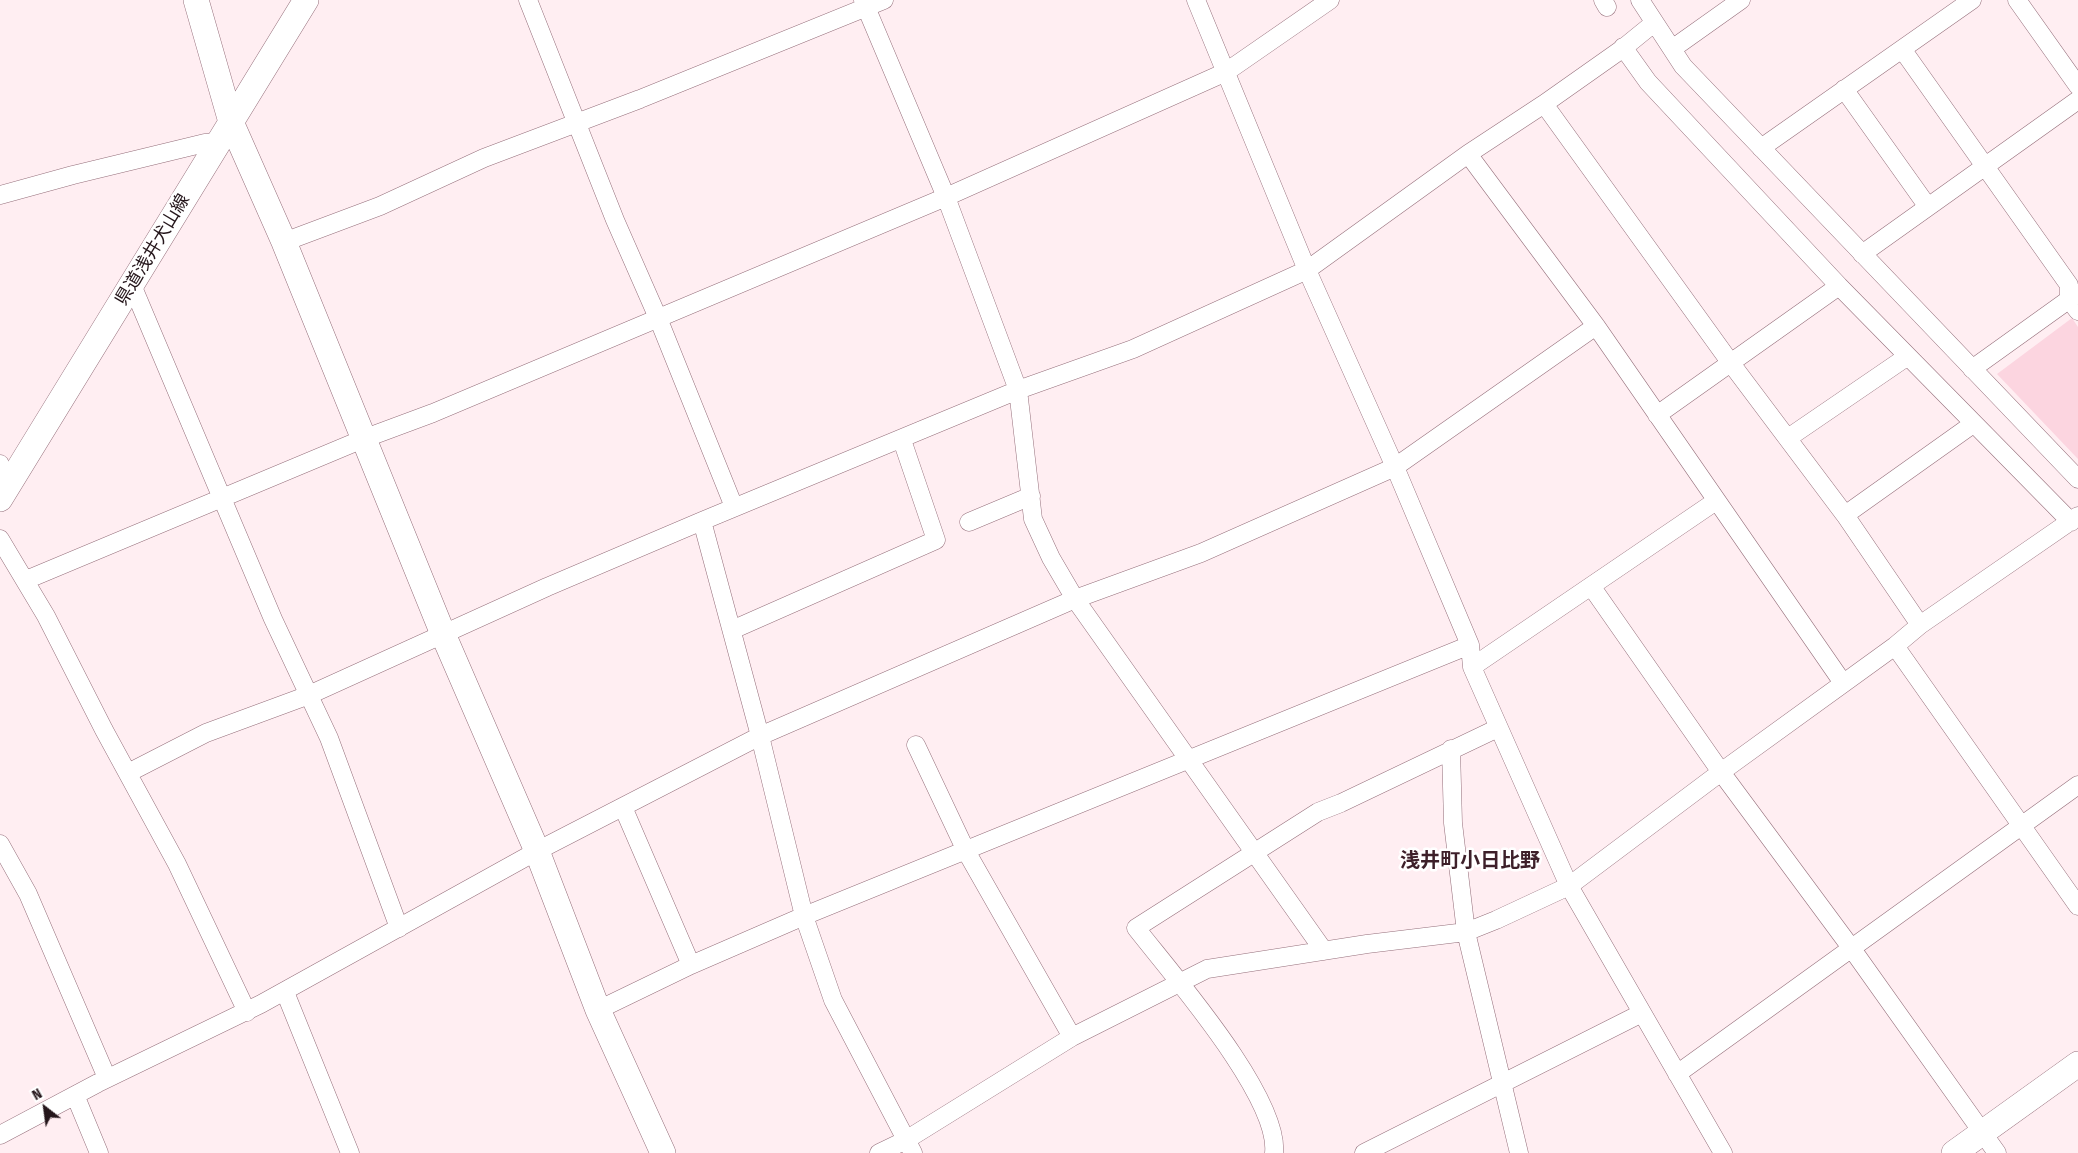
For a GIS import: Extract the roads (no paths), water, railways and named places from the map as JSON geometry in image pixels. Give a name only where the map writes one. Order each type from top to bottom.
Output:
[{"type":"street","points":[[196,0],[225,132],[284,242],[443,634],[537,851],[598,1010],[663,1153]]},
{"type":"street","points":[[528,0],[615,220],[658,318],[734,507]]},
{"type":"street","points":[[284,242],[380,206],[484,158],[577,122],[865,3],[884,0]]},
{"type":"street","points":[[1196,0],[1307,270],[1395,467],[1470,645],[1472,667],[1569,886],[1722,1153]]},
{"type":"street","points":[[26,580],[363,439],[433,414],[946,197],[1226,72],[1330,0]]},
{"type":"street","points":[[1640,0],[1683,66],[2078,479]]},
{"type":"street","points":[[1672,49],[1741,0]]},
{"type":"street","points":[[1761,148],[1972,0]]},
{"type":"street","points":[[2017,0],[2078,86]]},
{"type":"street","name":"県道浅井犬山線","points":[[3,493],[307,1]]},
{"type":"street","points":[[865,3],[946,197],[1018,390],[1033,518],[1051,558],[1075,599],[1324,951]]},
{"type":"street","points":[[128,774],[206,734],[309,695],[443,634],[734,507],[902,440],[1018,390],[1133,349],[1307,270],[1468,154],[1544,104],[1654,23]]},
{"type":"street","points":[[879,1153],[909,1146],[1072,1036],[1207,969],[1466,932],[1569,886],[1721,772],[1895,646],[1920,625],[2075,519],[1973,424],[1839,286],[1648,82],[1623,47]]},
{"type":"street","points":[[1902,49],[2069,285],[2075,301],[1972,369]]},
{"type":"street","points":[[1844,90],[1928,207]]},
{"type":"street","points":[[1862,254],[2078,100]]},
{"type":"street","points":[[1544,104],[1730,362],[1845,515],[1920,625]]},
{"type":"street","points":[[0,195],[82,172],[205,143],[225,132]]},
{"type":"street","points":[[1468,154],[1596,326],[1843,683]]},
{"type":"street","points":[[132,285],[273,618],[330,738],[399,928]]},
{"type":"street","points":[[1657,415],[1839,286]]},
{"type":"street","points":[[0,1136],[107,1078],[247,1012],[537,851],[760,736],[1075,599],[1201,552],[1395,467],[1596,326]]},
{"type":"street","points":[[1788,438],[1908,356]]},
{"type":"street","points":[[1845,515],[1973,424]]},
{"type":"street","points":[[732,630],[936,540],[902,440]]},
{"type":"street","points":[[0,464],[3,493]]},
{"type":"street","points":[[969,522],[1030,496]]},
{"type":"street","points":[[1472,667],[1716,501]]},
{"type":"street","points":[[702,521],[760,736],[804,916],[833,1000],[909,1146]]},
{"type":"street","points":[[0,539],[26,580],[177,864],[247,1012]]},
{"type":"street","points":[[1591,586],[1721,772],[1852,949],[1990,1143]]},
{"type":"street","points":[[598,1010],[691,965],[804,916],[1470,645]]},
{"type":"street","points":[[1895,646],[2078,906]]},
{"type":"street","points":[[1274,1153],[1275,1146],[1269,1120],[1246,1075],[1212,1024],[1136,928],[1254,851],[1318,812],[1341,803],[1498,728]]},
{"type":"street","points":[[916,745],[966,850],[1072,1036]]},
{"type":"street","points":[[1451,749],[1454,823],[1466,932],[1519,1153]]},
{"type":"street","points":[[1677,1074],[2078,785]]},
{"type":"street","points":[[622,807],[691,965]]},
{"type":"street","points":[[0,844],[28,894],[107,1078]]},
{"type":"street","points":[[284,992],[346,1152]]},
{"type":"street","points":[[1364,1153],[1642,1013]]},
{"type":"street","points":[[1954,1153],[1990,1143],[2078,1064]]},
{"type":"street","points":[[75,1095],[99,1153]]},
{"type":"district","name":"浅井町小日比野","points":[[1470,861]]}]
